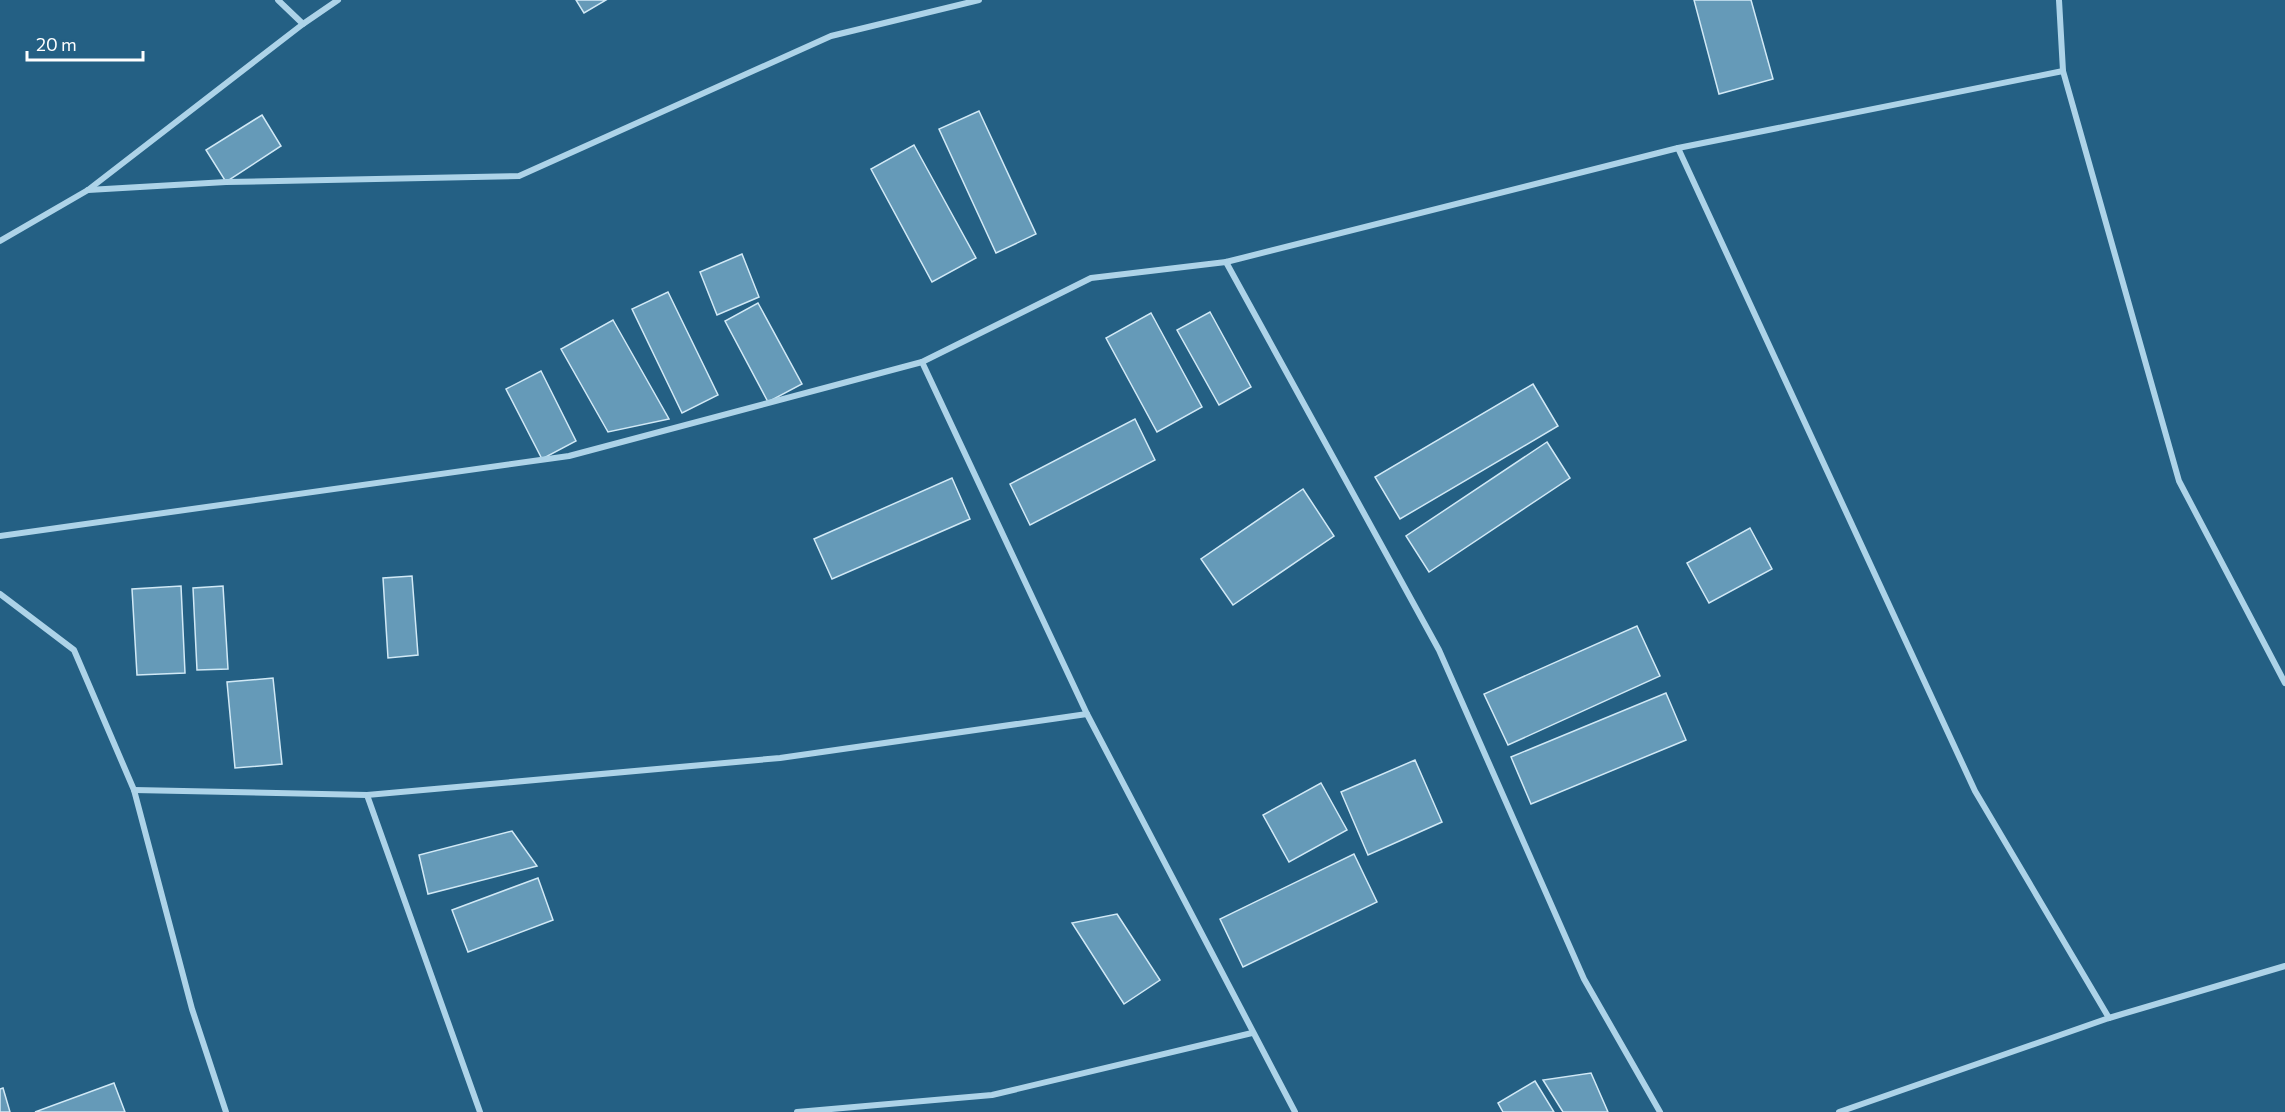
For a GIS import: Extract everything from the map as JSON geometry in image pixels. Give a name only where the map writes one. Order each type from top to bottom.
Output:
[{"type":"street","points":[[278,0],[303,24]]},
{"type":"street","points":[[0,241],[88,190],[303,24],[338,0]]},
{"type":"street","points":[[88,190],[226,182],[519,176],[831,36],[979,0]]},
{"type":"street","points":[[2059,0],[2063,71],[2179,481],[2285,683]]},
{"type":"street","points":[[0,536],[569,456],[922,362],[1091,278],[1226,262],[1678,148],[2063,71]]},
{"type":"street","points":[[1678,148],[1976,791],[2109,1018]]},
{"type":"street","points":[[1226,262],[1439,650],[1584,980],[1660,1112]]},
{"type":"street","points":[[922,362],[1087,714],[1295,1112]]},
{"type":"street","points":[[0,594],[74,651],[134,790],[192,1009],[226,1112]]},
{"type":"street","points":[[134,790],[367,795],[780,758],[1087,714]]},
{"type":"street","points":[[367,795],[480,1112]]},
{"type":"street","points":[[1839,1112],[2109,1018],[2285,966]]},
{"type":"street","points":[[797,1112],[992,1095],[1252,1033]]},
{"type":"building","points":[[576,0],[606,0],[584,13]]},
{"type":"building","points":[[1694,0],[1751,0],[1773,79],[1719,94]]},
{"type":"building","points":[[979,111],[1036,234],[996,253],[939,129]]},
{"type":"building","points":[[262,115],[281,146],[226,182],[206,150]]},
{"type":"building","points":[[914,145],[976,258],[932,282],[871,169]]},
{"type":"building","points":[[742,254],[759,297],[717,315],[700,272]]},
{"type":"building","points":[[668,292],[718,395],[682,413],[632,309]]},
{"type":"building","points":[[758,303],[802,384],[768,402],[725,321]]},
{"type":"building","points":[[1210,312],[1251,387],[1219,405],[1177,330]]},
{"type":"building","points":[[1151,313],[1202,407],[1157,432],[1106,338]]},
{"type":"building","points":[[613,320],[669,419],[608,432],[561,349]]},
{"type":"building","points":[[541,371],[576,441],[542,459],[506,389]]},
{"type":"building","points":[[1533,384],[1558,426],[1400,519],[1375,477]]},
{"type":"building","points":[[1135,419],[1155,460],[1030,525],[1010,484]]},
{"type":"building","points":[[1547,442],[1570,478],[1429,572],[1406,536]]},
{"type":"building","points":[[952,478],[970,519],[832,579],[814,539]]},
{"type":"building","points":[[1303,489],[1334,536],[1233,605],[1201,559]]},
{"type":"building","points":[[1750,528],[1772,569],[1709,603],[1687,563]]},
{"type":"building","points":[[412,576],[418,655],[388,658],[383,578]]},
{"type":"building","points":[[181,586],[185,673],[137,675],[132,589]]},
{"type":"building","points":[[223,586],[228,669],[197,670],[193,588]]},
{"type":"building","points":[[1637,626],[1660,676],[1508,745],[1484,694]]},
{"type":"building","points":[[273,678],[282,764],[235,768],[227,682]]},
{"type":"building","points":[[1666,693],[1686,740],[1531,804],[1511,757]]},
{"type":"building","points":[[1415,760],[1442,822],[1368,855],[1341,792]]},
{"type":"building","points":[[1321,783],[1347,830],[1289,862],[1263,815]]},
{"type":"building","points":[[512,831],[537,866],[428,894],[419,855]]},
{"type":"building","points":[[1354,854],[1377,902],[1243,967],[1220,919]]},
{"type":"building","points":[[538,878],[553,920],[468,952],[452,910]]},
{"type":"building","points":[[1117,914],[1160,980],[1124,1004],[1072,923]]},
{"type":"building","points":[[1591,1073],[1608,1112],[1563,1112],[1543,1080]]},
{"type":"building","points":[[1535,1081],[1554,1112],[1503,1112],[1498,1103]]},
{"type":"building","points":[[114,1083],[125,1112],[35,1112]]},
{"type":"building","points":[[3,1088],[10,1112],[0,1112],[0,1089]]}]
